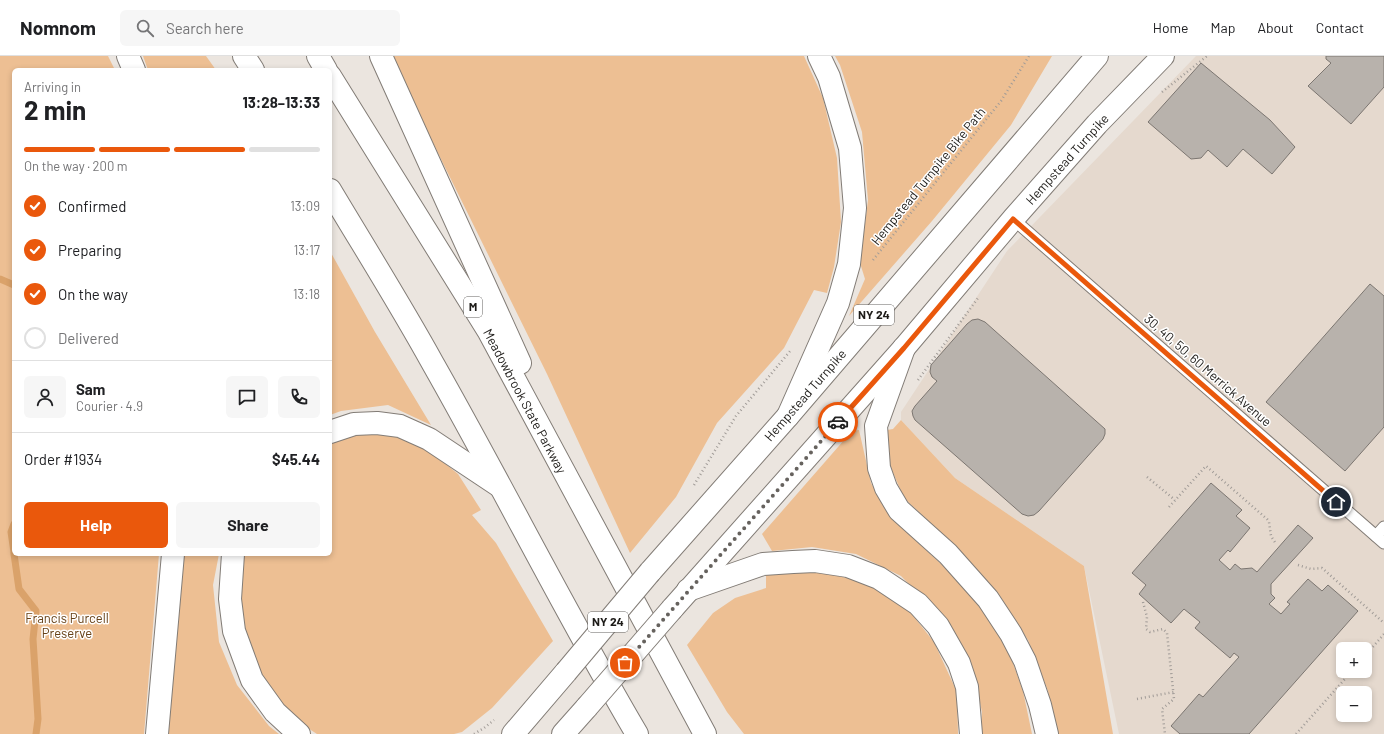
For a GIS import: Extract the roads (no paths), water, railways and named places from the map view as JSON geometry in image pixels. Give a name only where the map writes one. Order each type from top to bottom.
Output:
[{"type":"main road","points":[[128,56],[133,68]]},
{"type":"main road","points":[[244,56],[252,68]]},
{"type":"main road","points":[[318,56],[325,68]]},
{"type":"main road","points":[[381,56],[603,545]]},
{"type":"main road","points":[[788,416],[838,303],[849,264],[855,208],[850,148],[829,76],[819,56]]},
{"type":"main road","name":"Hempstead Turnpike","points":[[513,734],[650,572],[788,416],[1097,56]]},
{"type":"main road","name":"Hempstead Turnpike","points":[[563,734],[688,590],[904,348],[1013,219],[1097,124],[1163,56]]},
{"type":"main road","name":"Meadowbrook State Parkway","points":[[332,79],[489,332],[705,734]]},
{"type":"main road","points":[[332,193],[432,362],[502,488],[599,669],[637,734]]},
{"type":"main road","points":[[904,348],[876,426],[879,468],[886,488],[898,510],[948,554],[988,599],[1012,634],[1025,661],[1040,705],[1047,734]]},
{"type":"main road","points":[[332,431],[354,424],[376,423],[400,426],[429,439],[502,488]]},
{"type":"main road","points":[[157,734],[173,556]]},
{"type":"main road","points":[[233,556],[230,600],[234,631],[252,680],[275,712],[299,734]]},
{"type":"main road","points":[[688,590],[763,564],[793,562],[815,561],[848,566],[879,578],[918,604],[938,626],[959,663],[967,687],[971,734]]},
{"type":"lane","name":"30, 40, 50, 60 Merrick Avenue","points":[[1013,219],[1380,540]]},
{"type":"lane","points":[[1380,540],[1384,527]]},
{"type":"waterway","points":[[0,279],[12,284]]},
{"type":"waterway","points":[[12,529],[12,539]]},
{"type":"waterway","points":[[14,556],[19,589],[36,611],[33,639],[38,719],[36,734]]},
{"type":"park label","name":"Francis Purcell Preserve","points":[[67,626]]}]
